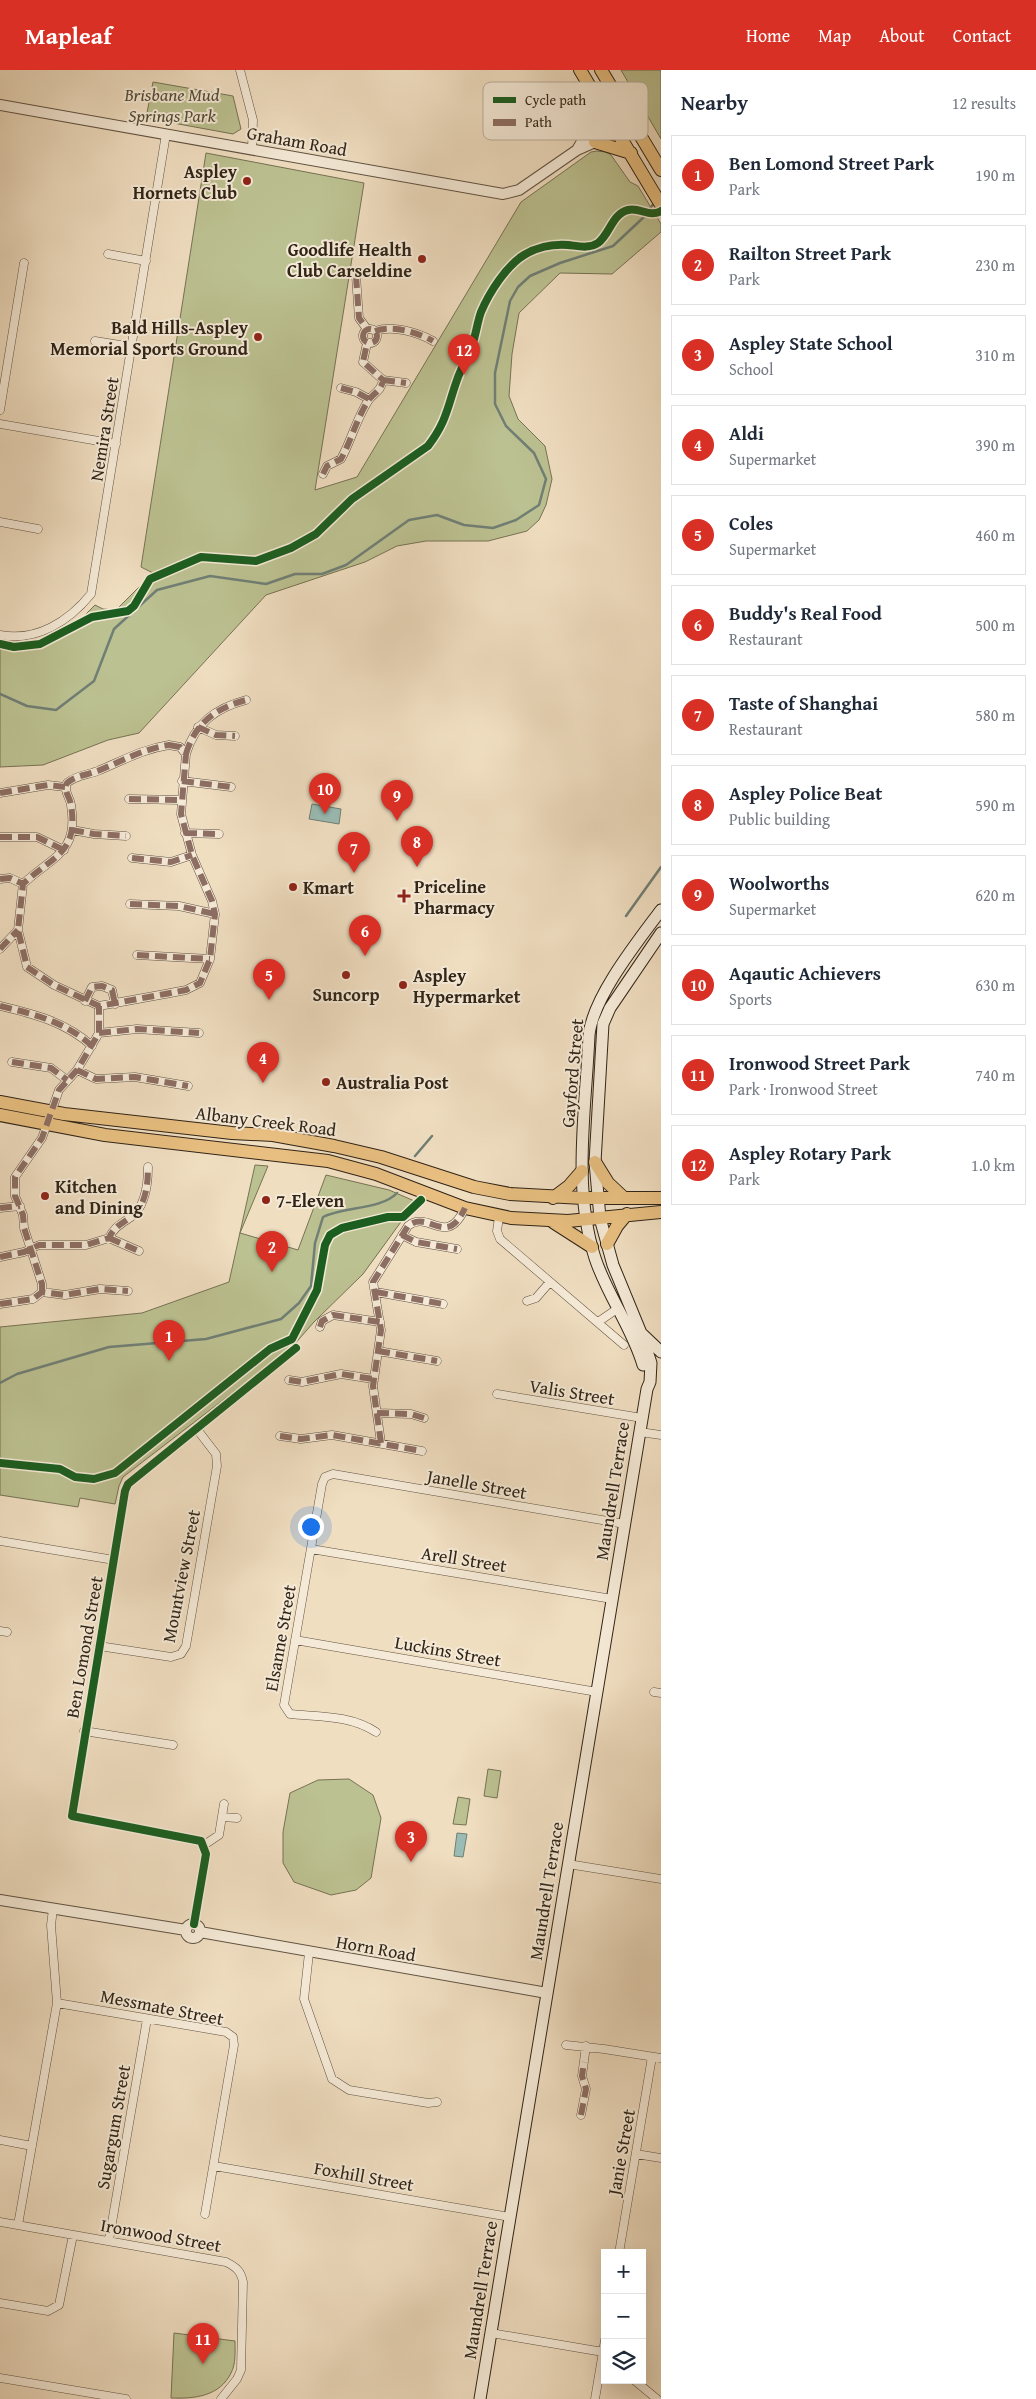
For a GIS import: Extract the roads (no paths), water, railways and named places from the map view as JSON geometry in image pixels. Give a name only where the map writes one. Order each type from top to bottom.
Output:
[{"type":"main road","points":[[580,70],[588,82]]},
{"type":"main road","points":[[601,70],[608,82]]},
{"type":"main road","points":[[601,140],[631,153]]},
{"type":"main road","points":[[623,140],[661,205]]},
{"type":"main road","points":[[643,140],[660,168]]},
{"type":"main road","name":"Gayford Street","points":[[590,1198],[582,1171],[589,1035],[592,1018],[637,943],[661,910]]},
{"type":"main road","name":"Gayford Street","points":[[590,1198],[595,1162],[603,1024],[610,1008],[661,933]]},
{"type":"main road","name":"Albany Creek Road","points":[[0,1102],[52,1113],[290,1138],[365,1153],[482,1189],[553,1198],[661,1198]]},
{"type":"main road","name":"Albany Creek Road","points":[[0,1115],[105,1135],[328,1161],[383,1176],[465,1208],[499,1217],[553,1222],[661,1212]]},
{"type":"main road","points":[[595,1162],[608,1183],[624,1198]]},
{"type":"main road","points":[[553,1198],[569,1186],[582,1171]]},
{"type":"main road","name":"Maundrell Terrace","points":[[480,2399],[624,1524],[647,1388],[650,1382],[651,1371],[641,1333],[613,1265],[600,1218],[590,1198]]},
{"type":"main road","name":"Maundrell Terrace","points":[[590,1198],[586,1220],[592,1247],[600,1272],[643,1362],[647,1388]]},
{"type":"main road","points":[[607,1244],[617,1226],[627,1214]]},
{"type":"main road","points":[[553,1222],[592,1247]]},
{"type":"main road","points":[[641,1333],[661,1352]]},
{"type":"main road","points":[[651,1371],[661,1363]]},
{"type":"street","points":[[240,70],[253,120],[252,149]]},
{"type":"street","name":"Graham Road","points":[[0,105],[503,194],[519,190],[577,150],[583,140]]},
{"type":"street","name":"Nemira Street","points":[[0,635],[23,636],[40,633],[74,614],[91,594],[166,134]]},
{"type":"street","points":[[108,254],[146,261]]},
{"type":"street","points":[[0,410],[24,263]]},
{"type":"street","points":[[356,276],[359,318],[371,330],[376,340],[367,343]]},
{"type":"street","points":[[406,383],[383,380],[363,362],[367,343],[363,335],[371,330],[385,328],[416,332],[434,341]]},
{"type":"street","points":[[94,341],[132,347]]},
{"type":"street","points":[[323,474],[327,466],[341,459],[350,435],[369,399],[380,389],[383,380]]},
{"type":"street","points":[[342,388],[356,392],[369,399]]},
{"type":"street","points":[[0,424],[116,444]]},
{"type":"street","points":[[0,522],[38,529]]},
{"type":"street","points":[[66,787],[71,803],[72,830],[64,850],[23,884],[18,930],[24,962],[30,970],[99,1006],[194,987],[203,978],[210,958],[215,914],[212,900],[192,856],[181,814],[182,781],[186,754],[190,740],[198,727],[222,708],[246,700]]},
{"type":"street","points":[[198,727],[216,734],[235,736]]},
{"type":"street","points":[[0,793],[48,785],[66,787],[77,777],[100,770],[152,748],[169,745],[180,747],[186,754]]},
{"type":"street","points":[[182,781],[231,787]]},
{"type":"street","points":[[128,799],[182,800]]},
{"type":"street","points":[[72,830],[94,834],[126,836]]},
{"type":"street","points":[[185,833],[219,834]]},
{"type":"street","points":[[0,837],[37,837],[64,850]]},
{"type":"street","points":[[132,858],[171,862],[192,856]]},
{"type":"street","points":[[0,879],[10,878],[23,884]]},
{"type":"street","points":[[130,904],[179,906],[215,914]]},
{"type":"street","points":[[0,949],[18,930]]},
{"type":"street","points":[[137,955],[210,958]]},
{"type":"street","points":[[85,1000],[92,987],[102,986],[112,990],[114,1004]]},
{"type":"street","points":[[0,1006],[60,1023],[81,1036],[92,1046]]},
{"type":"street","points":[[42,1292],[42,1284],[14,1187],[14,1177],[42,1138],[59,1090],[77,1070],[99,1033],[99,1006]]},
{"type":"street","points":[[99,1033],[137,1029],[199,1033]]},
{"type":"street","points":[[12,1062],[51,1068],[68,1080]]},
{"type":"street","points":[[77,1070],[96,1079],[135,1078],[188,1086]]},
{"type":"street","points":[[109,1238],[112,1230],[139,1209],[144,1198],[148,1167]]},
{"type":"street","points":[[0,1208],[20,1206]]},
{"type":"street","points":[[381,1443],[373,1378],[378,1351],[380,1322],[373,1282],[378,1271],[412,1222],[446,1227],[453,1226],[457,1223],[465,1208]]},
{"type":"street","points":[[499,1217],[497,1231],[500,1239],[549,1283],[624,1345]]},
{"type":"street","points":[[402,1235],[416,1242],[457,1249]]},
{"type":"street","points":[[0,1256],[39,1245],[86,1245],[109,1238],[139,1251]]},
{"type":"street","points":[[527,1301],[536,1298],[549,1283]]},
{"type":"street","points":[[0,1304],[33,1299],[42,1292],[65,1295],[100,1289],[128,1291]]},
{"type":"street","points":[[376,1292],[443,1304]]},
{"type":"street","points":[[598,1322],[617,1308]]},
{"type":"street","points":[[320,1327],[322,1321],[333,1315],[380,1322]]},
{"type":"street","name":"Ben Lomond Street","points":[[204,1845],[196,1838],[72,1816],[84,1731],[125,1491],[128,1484],[296,1348]]},
{"type":"street","points":[[378,1351],[437,1361]]},
{"type":"street","points":[[289,1380],[302,1382],[341,1374],[373,1378]]},
{"type":"street","name":"Valis Street","points":[[497,1394],[642,1418]]},
{"type":"street","points":[[377,1414],[411,1414],[424,1418]]},
{"type":"street","name":"Mountview Street","points":[[100,1646],[171,1657],[181,1654],[186,1646],[217,1466],[216,1454],[196,1428]]},
{"type":"street","points":[[640,1432],[661,1435]]},
{"type":"street","points":[[280,1436],[302,1439],[332,1434],[422,1451]]},
{"type":"street","name":"Janelle Street","points":[[325,1477],[333,1474],[624,1524]]},
{"type":"street","name":"Elsanne Street","points":[[325,1477],[322,1484],[284,1699],[286,1710],[290,1714],[312,1714],[362,1722],[376,1732]]},
{"type":"street","points":[[0,1541],[114,1560]]},
{"type":"street","name":"Arell Street","points":[[311,1549],[612,1599]]},
{"type":"street","name":"Luckins Street","points":[[295,1640],[597,1692]]},
{"type":"street","points":[[84,1731],[172,1745]]},
{"type":"street","points":[[193,1929],[206,1854],[204,1845],[219,1835],[224,1804]]},
{"type":"street","points":[[222,1817],[236,1818]]},
{"type":"street","points":[[568,1864],[661,1879]]},
{"type":"street","name":"Horn Road","points":[[0,1900],[193,1929],[310,1953],[547,1993]]},
{"type":"street","points":[[18,2225],[56,2003],[51,1925],[53,1909]]},
{"type":"street","points":[[310,1953],[304,1999],[332,2079],[349,2090],[428,2103],[437,2102]]},
{"type":"street","name":"Messmate Street","points":[[56,2003],[226,2032],[233,2036],[234,2045],[205,2214]]},
{"type":"street","name":"Sugargum Street","points":[[109,2240],[147,2019]]},
{"type":"street","points":[[566,2045],[586,2046],[661,2058]]},
{"type":"street","points":[[580,2115],[586,2089],[582,2076],[586,2046]]},
{"type":"street","name":"Janie Street","points":[[620,2249],[652,2057]]},
{"type":"street","points":[[0,2140],[32,2146]]},
{"type":"street","points":[[636,2154],[661,2158]]},
{"type":"street","name":"Foxhill Street","points":[[214,2166],[510,2217]]},
{"type":"street","name":"Ironwood Street","points":[[0,2222],[226,2262],[236,2267],[242,2275],[243,2282],[242,2358],[237,2379],[223,2399]]},
{"type":"street","points":[[0,2303],[48,2311],[59,2305],[73,2235]]},
{"type":"street","points":[[490,2333],[601,2352]]},
{"type":"street","points":[[595,2399],[601,2371]]},
{"type":"street","points":[[0,2378],[126,2399]]},
{"type":"street","points":[[639,2384],[657,2399]]},
{"type":"water","points":[[312,804],[341,809],[339,824],[309,819]]},
{"type":"water","points":[[457,1833],[467,1834],[463,1857],[454,1856]]},
{"type":"waterway","points":[[649,210],[654,203]]},
{"type":"waterway","points":[[0,694],[27,706],[56,710],[94,681],[114,629],[157,590],[210,576],[266,584],[295,574],[322,574],[346,565],[409,520],[437,515],[464,525],[493,528],[516,520],[539,505],[546,479],[534,453],[506,426],[495,404],[495,373],[510,301],[518,287],[530,276],[560,263],[613,246],[645,216]]},
{"type":"waterway","points":[[626,916],[661,867]]},
{"type":"waterway","points":[[415,1156],[432,1136]]},
{"type":"waterway","points":[[0,1383],[17,1374],[109,1347],[206,1339],[281,1319],[299,1303],[311,1286],[315,1243],[323,1217],[382,1202],[397,1193]]},
{"type":"place","name":"Aspley Hornets Club","points":[[247,181]]},
{"type":"place","name":"Goodlife Health Club Carseldine","points":[[422,259]]},
{"type":"place","name":"Bald Hills-Aspley Memorial Sports Ground","points":[[258,337]]},
{"type":"place","name":"Aspley Rotary Park","points":[[464,375]]},
{"type":"place","name":"Aqautic Achievers","points":[[325,814]]},
{"type":"place","name":"Woolworths","points":[[397,821]]},
{"type":"place","name":"Aspley Police Beat","points":[[417,867]]},
{"type":"place","name":"Taste of Shanghai","points":[[354,873]]},
{"type":"place","name":"Kmart","points":[[293,887]]},
{"type":"place","name":"Priceline Pharmacy","points":[[404,896]]},
{"type":"place","name":"Buddy's Real Food","points":[[365,956]]},
{"type":"place","name":"Suncorp","points":[[346,975]]},
{"type":"place","name":"Aspley Hypermarket","points":[[403,985]]},
{"type":"place","name":"Coles","points":[[269,1000]]},
{"type":"place","name":"Australia Post","points":[[326,1082]]},
{"type":"place","name":"Aldi","points":[[263,1083]]},
{"type":"place","name":"Kitchen and Dining","points":[[45,1196]]},
{"type":"place","name":"7-Eleven","points":[[266,1200]]},
{"type":"place","name":"Railton Street Park","points":[[272,1272]]},
{"type":"place","name":"Ben Lomond Street Park","points":[[169,1361]]},
{"type":"place","name":"Aspley State School","points":[[411,1862]]},
{"type":"place","name":"Ironwood Street Park","points":[[203,2364]]},
{"type":"park label","name":"Brisbane Mud Springs Park","points":[[172,104]]}]
